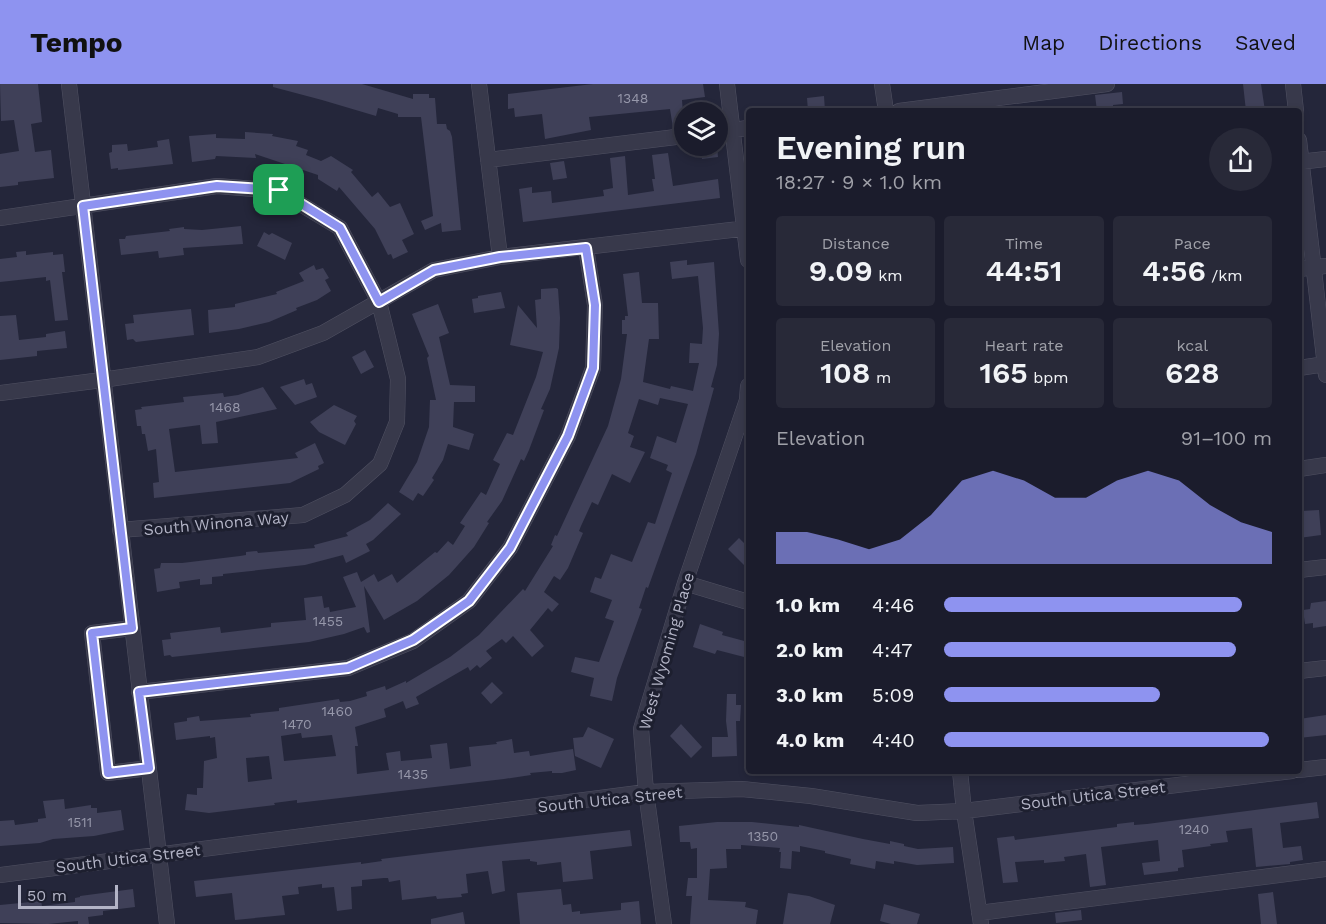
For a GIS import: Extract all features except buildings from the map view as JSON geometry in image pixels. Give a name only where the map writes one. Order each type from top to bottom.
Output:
[{"type":"street","points":[[69,84],[102,380],[168,924]]},
{"type":"street","points":[[478,84],[500,257]]},
{"type":"street","points":[[727,84],[741,129],[746,212]]},
{"type":"street","points":[[882,84],[886,108]]},
{"type":"street","points":[[922,108],[1107,84]]},
{"type":"street","points":[[1293,84],[1296,108]]},
{"type":"street","points":[[488,160],[674,137]]},
{"type":"street","points":[[1302,162],[1326,159]]},
{"type":"street","points":[[1302,178],[1326,368],[1302,368]]},
{"type":"street","name":"South Winona Way","points":[[0,218],[217,186],[279,190],[340,228],[379,302],[398,379],[397,422],[380,464],[345,495],[303,515],[120,530]]},
{"type":"street","points":[[0,393],[258,357],[323,333],[434,270],[500,257],[746,228]]},
{"type":"street","points":[[139,692],[348,668],[413,640],[469,601],[510,548],[568,436],[593,368],[595,305],[586,248]]},
{"type":"street","name":"West Wyoming Place","points":[[664,924],[646,792],[641,729],[685,583],[746,401]]},
{"type":"street","points":[[1302,469],[1326,465]]},
{"type":"street","points":[[1302,570],[1326,567]]},
{"type":"street","points":[[685,583],[746,601]]},
{"type":"street","points":[[132,628],[92,633],[108,773],[149,768]]},
{"type":"street","points":[[1302,671],[1326,668]]},
{"type":"street","points":[[1302,770],[1326,767]]},
{"type":"street","points":[[960,774],[980,918],[1326,869]]},
{"type":"street","name":"South Utica Street","points":[[0,875],[646,792],[742,789],[811,796],[917,813],[964,811],[1267,774]]},
{"type":"route","points":[[217,186],[279,190],[340,228],[379,302],[434,270],[500,257],[586,248],[595,305],[593,368],[568,436],[510,548],[469,601],[413,640],[348,668],[139,692],[149,768],[108,773],[92,633],[132,628],[83,206],[217,186]]}]
